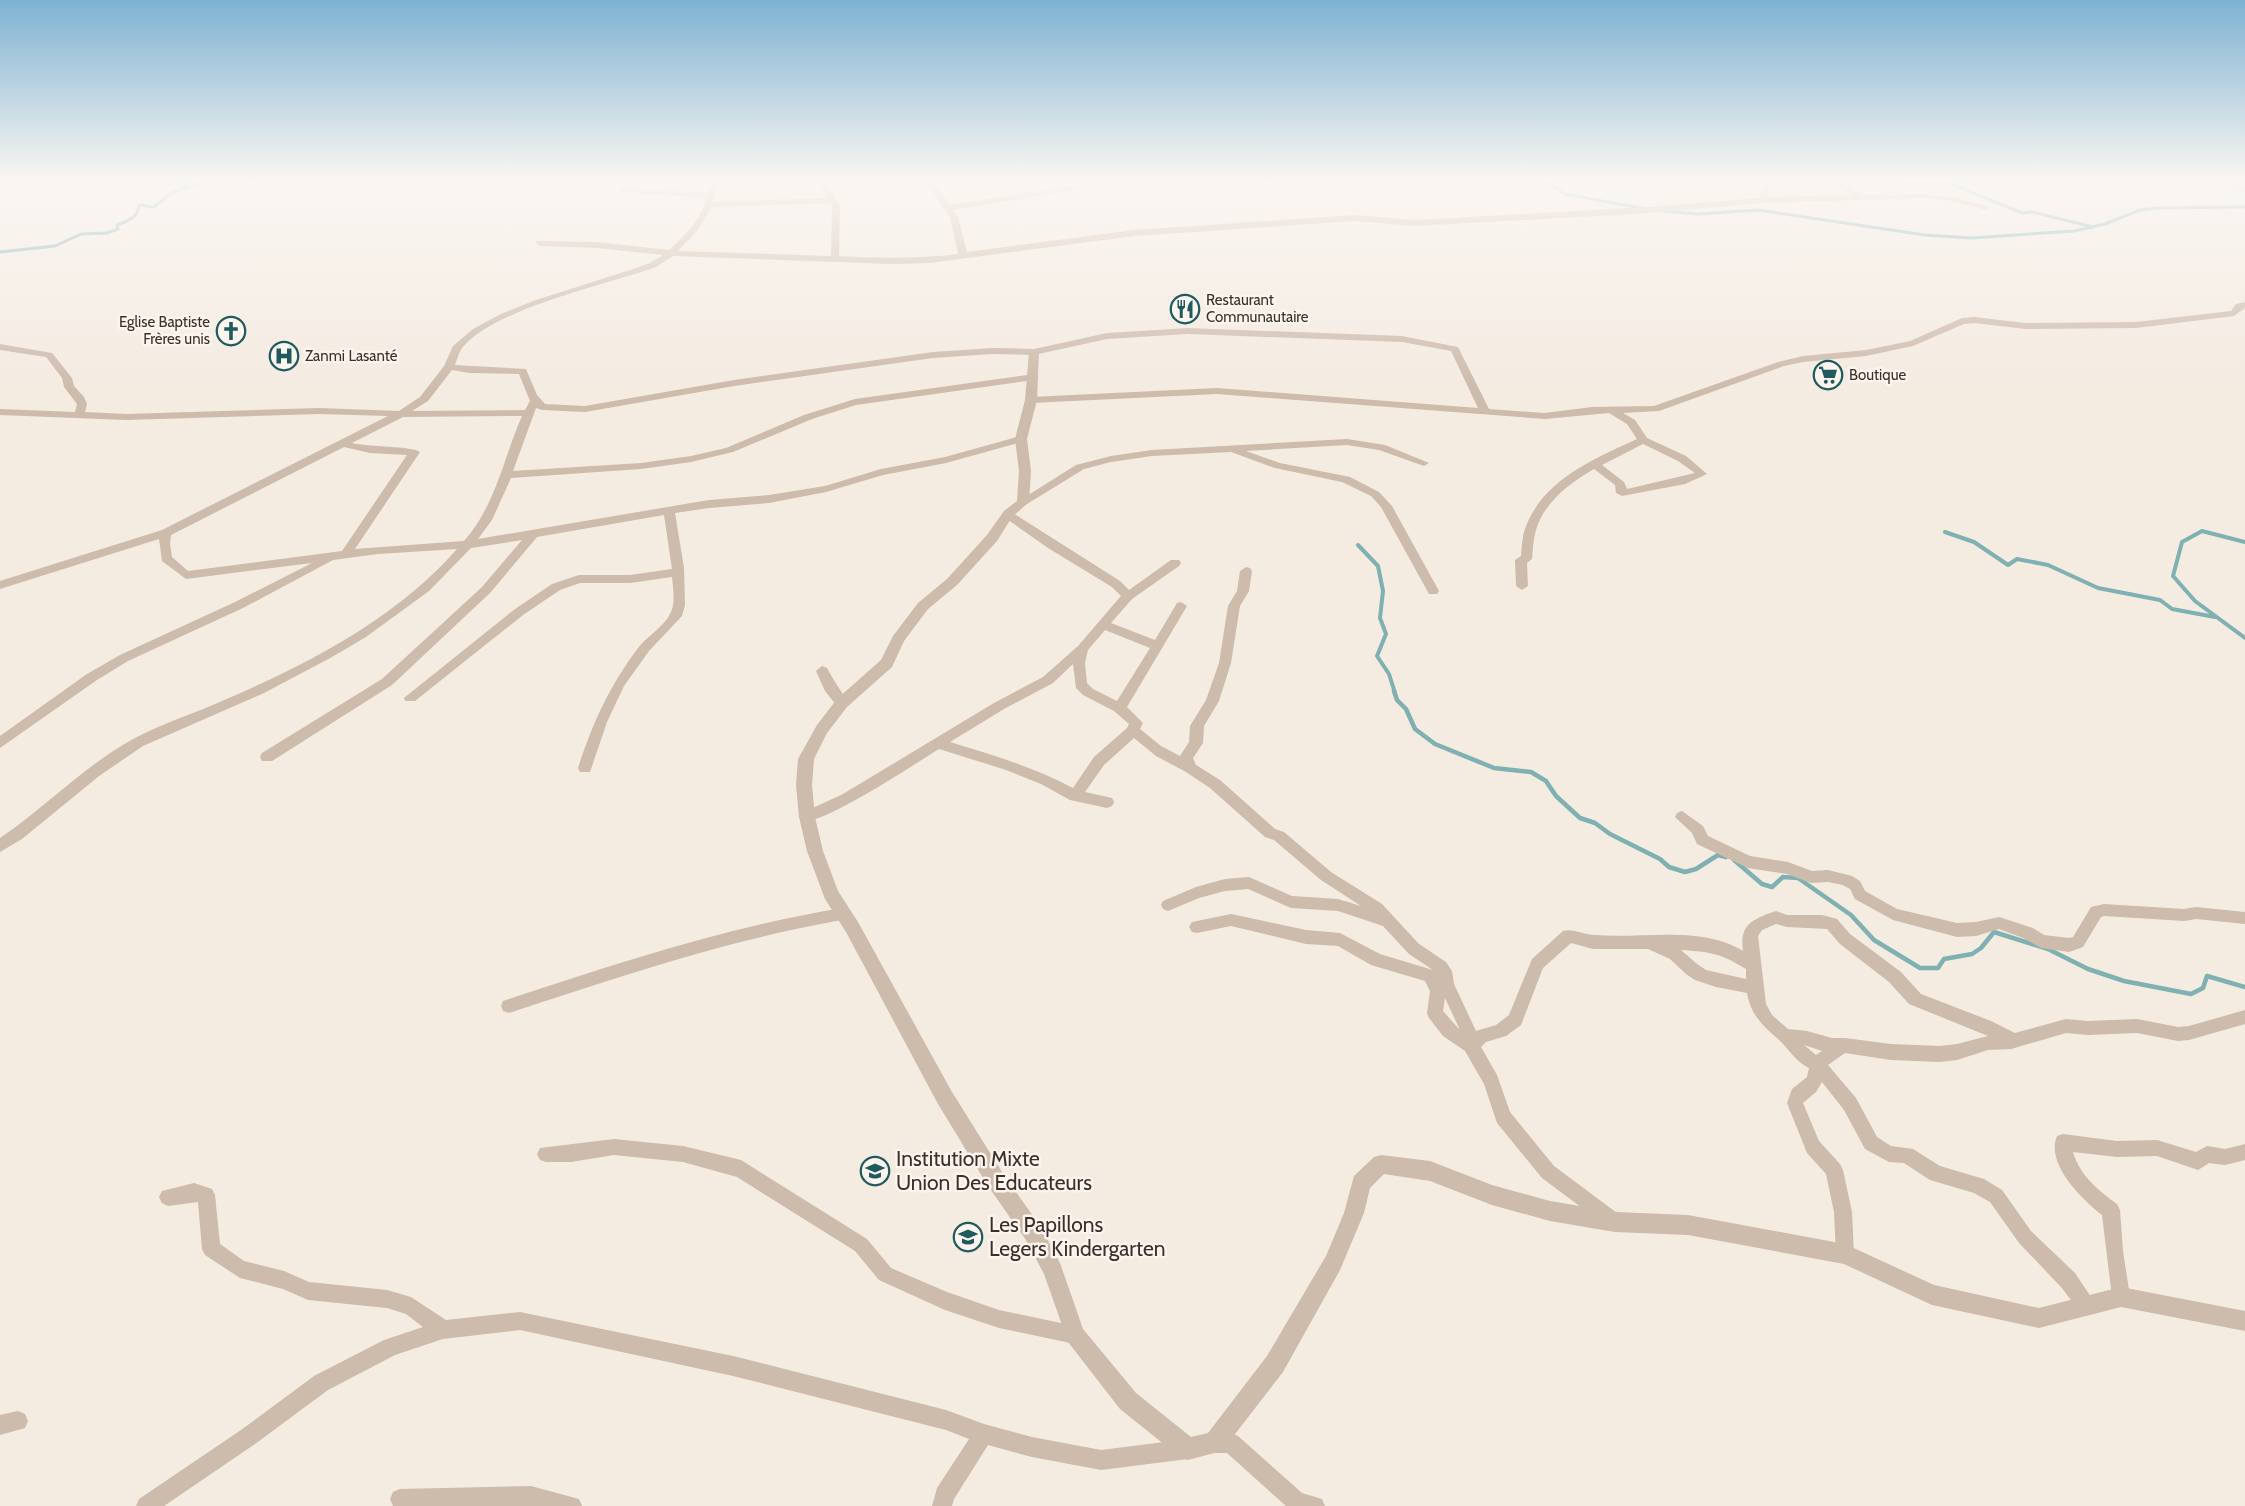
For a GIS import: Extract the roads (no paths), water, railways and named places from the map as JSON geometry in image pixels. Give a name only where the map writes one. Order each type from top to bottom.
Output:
[{"type":"street","points":[[636,249],[672,253],[920,260],[1016,249]]},
{"type":"street","points":[[0,585],[166,533],[344,444],[424,399],[449,367],[449,360],[463,342],[480,329],[513,311],[549,297],[655,265],[675,249]]},
{"type":"street","points":[[835,249],[835,259]]},
{"type":"street","points":[[961,249],[963,256]]},
{"type":"street","points":[[1031,400],[1217,391],[1545,416],[1592,410],[1655,409],[1781,364],[1803,359],[1866,354],[1913,342],[1962,321],[1975,320],[2025,326],[2136,325],[2234,313],[2240,306],[2245,305]]},
{"type":"street","points":[[0,412],[180,417],[320,411],[399,415],[542,407],[585,409],[734,383],[933,355],[992,351],[1034,352],[1107,336],[1188,331],[1402,339],[1455,349],[1485,411]]},
{"type":"street","points":[[0,346],[49,355],[67,378],[69,387],[79,397],[82,404],[79,415]]},
{"type":"street","points":[[1016,508],[1025,471],[1021,440],[1031,400],[1034,352]]},
{"type":"street","points":[[0,846],[128,749],[300,671],[406,602],[450,566],[478,532],[498,498],[531,408],[531,397],[529,381],[522,371],[469,370],[449,367]]},
{"type":"street","points":[[507,476],[641,466],[691,459],[729,450],[808,417],[855,402],[1034,377]]},
{"type":"street","points":[[1594,464],[1620,484],[1622,493],[1638,492],[1657,485],[1682,483],[1702,474],[1695,466],[1643,440],[1631,422],[1614,411]]},
{"type":"street","points":[[166,533],[164,544],[166,558],[186,574],[378,550],[468,545],[534,532],[826,489],[881,472],[946,460],[1021,440]]},
{"type":"street","points":[[1522,586],[1521,560],[1526,559],[1531,527],[1547,503],[1573,475],[1643,440]]},
{"type":"street","points":[[1188,1449],[1128,1401],[1075,1335],[1053,1270],[1033,1233],[995,1179],[945,1098],[852,927],[842,914],[831,894],[815,851],[807,817],[804,785],[807,759],[822,729],[842,703],[887,663],[898,639],[923,606],[952,582],[1016,508],[1080,467],[1099,461],[1152,453],[1347,442],[1381,447],[1424,463]]},
{"type":"street","points":[[0,743],[92,677],[124,658],[239,605],[339,555],[415,452],[383,452],[344,444]]},
{"type":"street","points":[[1233,449],[1279,466],[1348,479],[1378,495],[1390,512],[1393,522],[1433,591]]},
{"type":"street","points":[[1016,508],[1052,545],[1116,584],[1128,596]]},
{"type":"street","points":[[585,768],[600,722],[619,684],[645,648],[676,616],[679,605],[678,572],[669,511]]},
{"type":"street","points":[[267,758],[387,682],[486,590],[534,532]]},
{"type":"street","points":[[807,817],[848,798],[999,706],[1048,680],[1082,649],[1128,596],[1175,563]]},
{"type":"street","points":[[1191,768],[1186,757],[1196,743],[1197,726],[1212,701],[1225,663],[1234,606],[1243,591],[1246,571]]},
{"type":"street","points":[[410,698],[519,612],[556,587],[579,579],[630,579],[678,572]]},
{"type":"street","points":[[1119,708],[1136,685],[1181,606]]},
{"type":"street","points":[[1104,625],[1157,646]]},
{"type":"street","points":[[1075,796],[1099,761],[1133,731],[1136,723],[1119,708],[1088,692],[1081,685],[1079,663],[1082,649]]},
{"type":"street","points":[[822,670],[830,688],[842,703]]},
{"type":"street","points":[[1133,731],[1147,738],[1152,746],[1191,768],[1223,791],[1270,833],[1279,836],[1326,876],[1377,908],[1414,949],[1444,971],[1446,984],[1467,1027],[1470,1046],[1491,1081],[1503,1117],[1548,1172],[1615,1222]]},
{"type":"street","points":[[939,744],[1046,780],[1075,796],[1107,802]]},
{"type":"street","points":[[1682,817],[1698,830],[1702,840],[1748,862],[1788,868],[1811,877],[1828,876],[1847,880],[1855,885],[1860,894],[1893,914],[1908,920],[1956,930],[1976,929],[1999,923],[2028,933],[2041,941],[2069,945],[2078,942],[2096,912],[2104,910],[2184,915],[2196,913],[2245,918]]},
{"type":"street","points":[[1168,905],[1196,893],[1225,885],[1249,883],[1291,902],[1338,905],[1386,920]]},
{"type":"street","points":[[509,1006],[711,941],[842,914]]},
{"type":"street","points":[[2014,1041],[1985,1026],[1915,999],[1895,977],[1845,939],[1832,924],[1822,921],[1787,921],[1776,917],[1757,925],[1750,934],[1750,948],[1755,966],[1754,988],[1759,1011],[1805,1058],[1818,1064],[1850,1104],[1871,1143],[1888,1154],[1907,1155],[1936,1174],[1978,1185],[1996,1196],[2025,1237],[2068,1280],[2088,1306]]},
{"type":"street","points":[[1197,927],[1231,920],[1306,937],[1340,940],[1376,960],[1430,976],[1438,990],[1435,1013],[1449,1031],[1470,1046]]},
{"type":"street","points":[[1470,1046],[1481,1036],[1500,1031],[1515,1020],[1537,964],[1568,936],[1593,942],[1711,945],[1730,951],[1755,966]]},
{"type":"street","points":[[1644,942],[1674,952],[1694,971],[1730,985],[1737,984],[1754,988]]},
{"type":"street","points":[[1845,1254],[1843,1212],[1834,1170],[1814,1147],[1795,1103],[1798,1095],[1813,1087],[1817,1078],[1818,1064],[1840,1047],[1845,1045],[1891,1052],[1940,1054],[1957,1052],[1988,1043],[2014,1041],[2066,1026],[2088,1028],[2137,1026],[2169,1034],[2189,1033],[2245,1017]]},
{"type":"street","points":[[1784,1035],[1807,1038],[1821,1044],[1840,1047]]},
{"type":"street","points":[[2121,1297],[2111,1210],[2081,1188],[2065,1155],[2063,1142],[2118,1149],[2157,1148],[2198,1161],[2207,1154],[2225,1157],[2245,1152]]},
{"type":"street","points":[[546,1154],[571,1154],[614,1147],[683,1154],[741,1169],[861,1245],[885,1274],[894,1279],[945,1301],[999,1319],[1075,1335]]},
{"type":"street","points":[[1214,1443],[1275,1364],[1333,1263],[1354,1213],[1360,1184],[1381,1164],[1430,1171],[1492,1195],[1550,1211],[1615,1222],[1688,1225],[1845,1254],[1932,1295],[2039,1318],[2121,1297],[2245,1321]]},
{"type":"street","points":[[168,1197],[194,1192],[206,1195],[211,1249],[240,1269],[284,1280],[308,1291],[387,1299],[411,1306],[443,1330]]},
{"type":"street","points":[[146,1506],[248,1437],[321,1383],[391,1347],[443,1330],[520,1321],[744,1369],[946,1420],[984,1434],[1032,1447],[1101,1460],[1188,1449],[1214,1443],[1231,1443],[1297,1502],[1315,1506]]},
{"type":"street","points":[[942,1506],[944,1495],[984,1434]]},
{"type":"street","points":[[400,1499],[531,1496],[572,1506]]},
{"type":"waterway","points":[[0,252],[25,249]]},
{"type":"waterway","points":[[2245,542],[2202,531],[2182,542],[2173,576],[2195,601],[2245,638]]},
{"type":"waterway","points":[[1945,532],[1974,542],[2008,565],[2017,559],[2048,565],[2098,588],[2160,600],[2172,609],[2215,617]]},
{"type":"waterway","points":[[1358,545],[1378,566],[1383,591],[1380,618],[1386,634],[1377,656],[1389,674],[1395,693]]},
{"type":"waterway","points":[[1394,691],[1415,729],[1435,744],[1494,768],[1531,772],[1546,781],[1556,796],[1580,818],[1595,823],[1610,834],[1660,859],[1669,867],[1685,872],[1696,869],[1718,855],[1726,857]]},
{"type":"waterway","points":[[1734,860],[1762,884],[1772,887],[1783,877],[1798,878],[1851,915],[1874,940],[1920,968],[1938,968],[1944,959],[1972,954],[1981,948],[1994,932],[2048,949],[2088,969],[2124,981],[2191,994],[2203,988],[2207,976],[2245,987]]},
{"type":"place","name":"Restaurant Communautaire","points":[[1185,309]]},
{"type":"place","name":"Eglise Baptiste Frères unis","points":[[231,331]]},
{"type":"place","name":"Zanmi Lasanté","points":[[284,356]]},
{"type":"place","name":"Boutique","points":[[1828,375]]},
{"type":"place","name":"Institution Mixte Union Des Educateurs","points":[[875,1171]]},
{"type":"place","name":"Les Papillons Legers Kindergarten","points":[[968,1237]]}]
